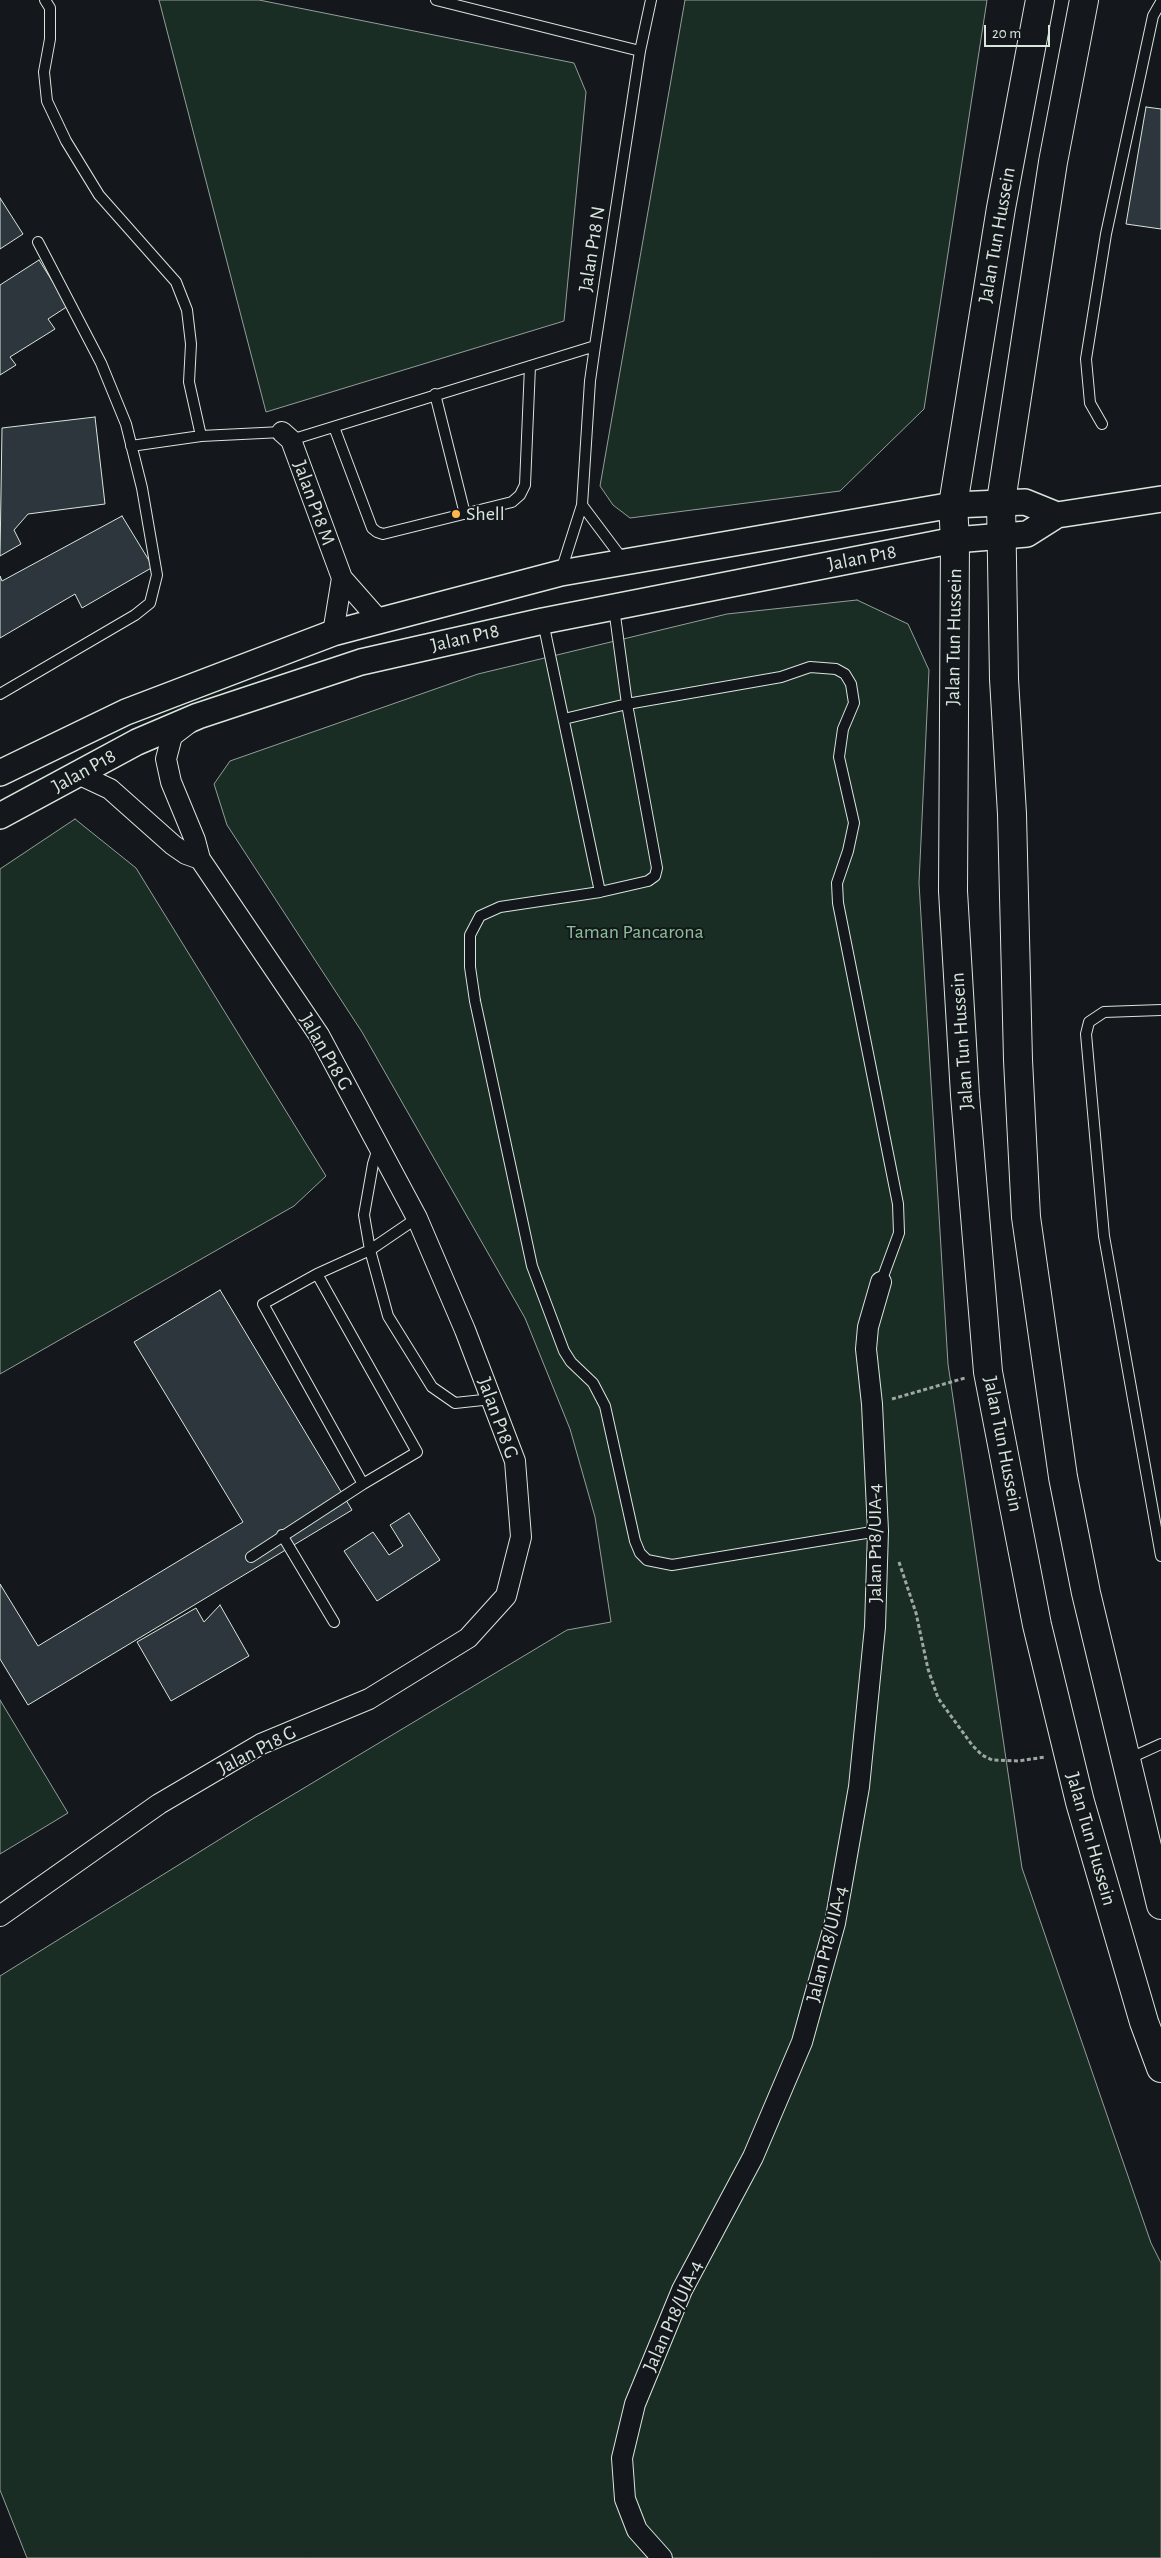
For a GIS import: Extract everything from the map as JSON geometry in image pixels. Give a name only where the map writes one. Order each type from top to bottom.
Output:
[{"type":"main road","name":"Jalan Tun Hussein","points":[[1040,0],[1001,208],[953,505],[955,540],[953,891],[965,1095],[988,1372],[1037,1625],[1068,1753],[1144,2022],[1161,2068]]},
{"type":"main road","points":[[1084,0],[1053,162],[1001,501],[1004,679],[1012,814],[1018,1060],[1026,1217],[1064,1477],[1086,1593],[1161,1905]]},
{"type":"street","name":"Jalan P18 M","points":[[286,436],[342,578],[379,620]]},
{"type":"street","points":[[1057,515],[1161,499]]},
{"type":"street","name":"Jalan P18","points":[[0,773],[126,712],[333,633],[561,573],[953,505],[1001,501],[1025,502],[1057,515]]},
{"type":"street","name":"Jalan P18","points":[[0,816],[136,742],[198,716],[361,662],[543,621],[955,540],[1027,534],[1057,515]]},
{"type":"street","name":"Jalan P18 M","points":[[333,633],[342,578]]},
{"type":"street","name":"Jalan P18 G","points":[[0,1916],[159,1804],[261,1744],[369,1699],[468,1638],[506,1596],[521,1536],[515,1461],[492,1399],[417,1218],[319,1035],[200,859],[195,840],[171,782],[166,759],[172,736],[198,716]]},
{"type":"street","points":[[78,774],[110,789],[173,845],[186,854],[200,859]]},
{"type":"street","name":"Jalan P18/UIA-4","points":[[662,2558],[637,2530],[625,2499],[622,2458],[635,2404],[682,2290],[753,2157],[802,2042],[835,1923],[859,1787],[874,1627],[878,1532],[872,1404],[866,1349],[868,1327],[880,1282]]},
{"type":"lane","points":[[45,0],[50,8],[50,39],[44,72],[47,101],[66,141],[98,195],[176,282],[187,310],[191,344],[189,382],[201,436]]},
{"type":"lane","points":[[436,0],[640,51]]},
{"type":"lane","name":"Jalan P18 N","points":[[561,573],[582,505],[590,381],[640,51],[651,0]]},
{"type":"lane","points":[[1102,424],[1090,403],[1086,359],[1106,234],[1153,16],[1161,2]]},
{"type":"lane","points":[[0,694],[135,615],[150,603],[157,575],[142,488],[126,424],[101,363],[38,242]]},
{"type":"lane","points":[[131,446],[201,436],[286,436],[334,427],[435,394],[595,346]]},
{"type":"lane","points":[[334,427],[372,528],[377,532],[383,534],[512,502],[520,495],[525,485],[530,366]]},
{"type":"lane","points":[[435,394],[465,514]]},
{"type":"lane","points":[[582,505],[624,561]]},
{"type":"lane","points":[[614,607],[627,704],[657,868],[655,876],[648,881],[600,892],[534,901],[488,911],[480,916],[470,935],[469,952],[485,1053],[532,1266],[564,1351],[593,1384],[606,1406],[640,1553],[648,1560],[672,1565],[878,1532]]},
{"type":"lane","points":[[543,621],[600,892]]},
{"type":"lane","points":[[564,719],[627,704],[781,677],[810,667],[836,669],[845,674],[854,693],[854,703],[839,744],[840,769],[854,823],[848,851],[837,883],[838,903],[899,1218],[899,1234],[880,1282]]},
{"type":"lane","points":[[1161,1010],[1104,1012],[1089,1022],[1086,1034],[1104,1236],[1161,1556]]},
{"type":"lane","points":[[379,1147],[373,1164],[364,1214],[370,1250],[388,1316],[432,1387],[455,1403],[492,1399]]},
{"type":"lane","points":[[363,1484],[264,1304],[317,1274],[370,1250],[417,1218]]},
{"type":"lane","points":[[251,1557],[282,1535],[417,1452],[317,1274]]},
{"type":"lane","points":[[282,1535],[334,1622]]},
{"type":"lane","points":[[1125,1761],[1161,1745]]},
{"type":"path","points":[[872,1404],[954,1380]]},
{"type":"path","points":[[878,1532],[895,1553],[907,1582],[938,1698],[972,1745],[982,1755],[992,1760],[1025,1761],[1068,1753]]},
{"type":"green space","points":[[159,0],[259,0],[574,63],[586,92],[564,321],[266,412]]},
{"type":"green space","points":[[685,0],[987,0],[924,409],[840,491],[630,518],[613,505],[600,486]]},
{"type":"green space","name":"Taman Pancarona","points":[[857,600],[908,624],[929,670],[919,883],[948,1364],[1022,1868],[1151,2243],[1161,2263],[1161,2558],[27,2558],[0,2490],[0,1976],[254,1818],[567,1630],[611,1622],[595,1517],[570,1429],[525,1318],[362,1032],[227,825],[214,784],[230,761],[478,674],[727,614]]},
{"type":"green space","points":[[75,819],[136,868],[326,1176],[294,1206],[0,1374],[0,869]]},
{"type":"green space","points":[[0,1700],[68,1813],[0,1854]]},
{"type":"building","points":[[1146,107],[1161,109],[1161,229],[1126,224]]},
{"type":"building","points":[[0,198],[23,234],[0,249]]},
{"type":"building","points":[[39,260],[68,306],[48,319],[55,329],[10,357],[16,365],[0,375],[0,285]]},
{"type":"building","points":[[95,417],[105,504],[28,514],[14,530],[21,544],[0,556],[2,428]]},
{"type":"building","points":[[122,516],[153,567],[82,608],[75,594],[0,638],[0,576],[2,581]]},
{"type":"building","points":[[220,1290],[352,1510],[28,1705],[0,1659],[0,1584],[38,1646],[243,1522],[134,1342]]},
{"type":"building","points":[[409,1513],[440,1560],[377,1601],[344,1551],[373,1532],[389,1555],[403,1546],[390,1525]]},
{"type":"building","points":[[220,1605],[249,1656],[171,1701],[137,1642],[196,1608],[204,1622]]},
{"type":"place","name":"Shell","points":[[456,514]]}]
